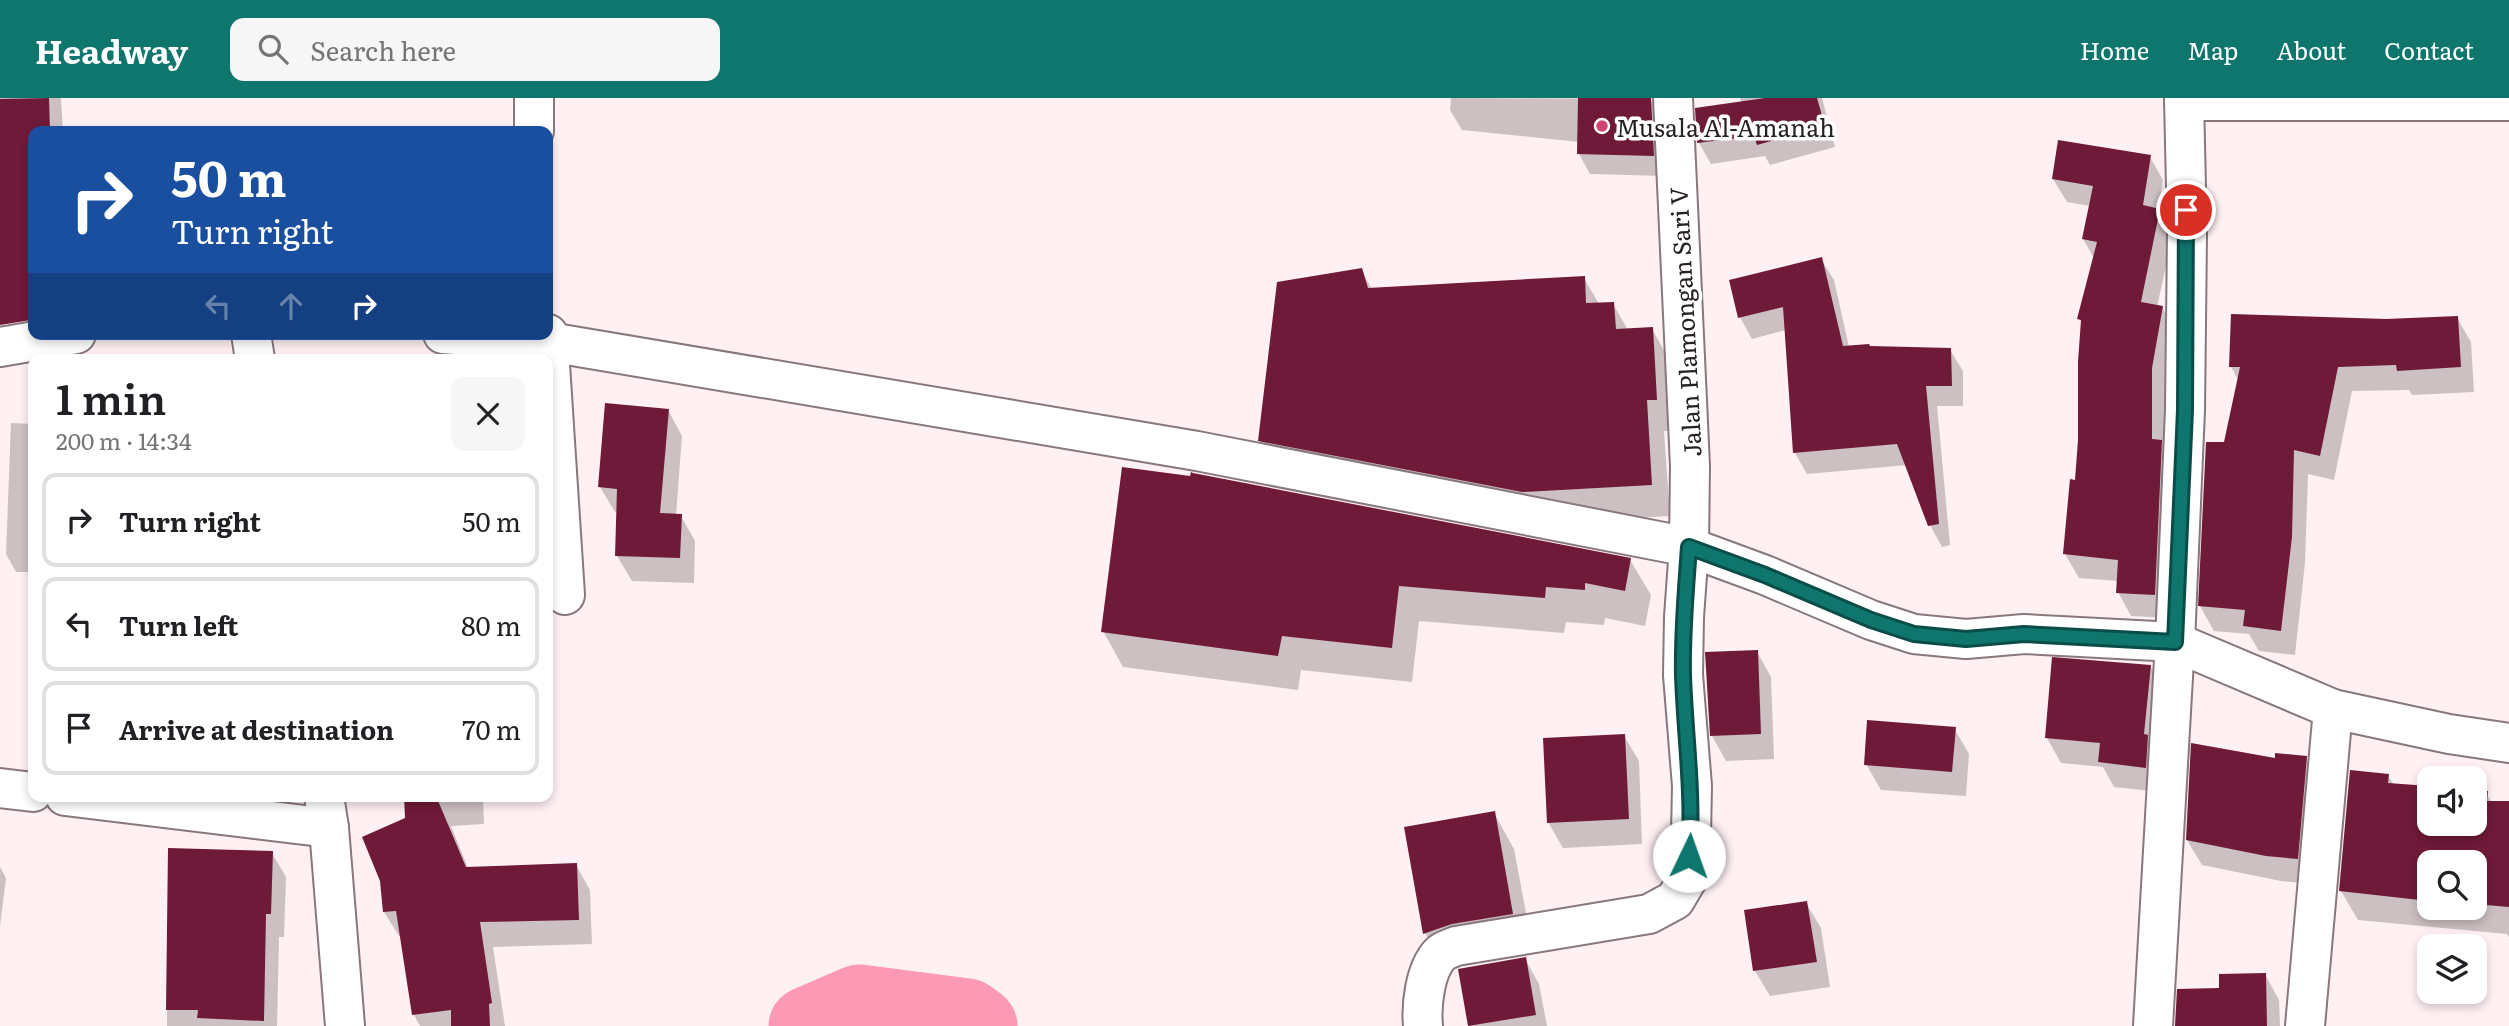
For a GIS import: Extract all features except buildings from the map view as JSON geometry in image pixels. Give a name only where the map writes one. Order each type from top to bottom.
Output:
[{"type":"street","points":[[534,98],[534,126]]},
{"type":"street","name":"Jalan Plamongan Sari V","points":[[1423,1026],[1422,1015],[1430,968],[1442,952],[1456,947],[1649,914],[1675,901],[1688,878],[1692,786],[1683,675],[1690,466],[1673,98]]},
{"type":"street","points":[[2153,1026],[2185,410],[2187,234],[2184,99],[2509,101]]},
{"type":"street","points":[[553,339],[1198,451],[1689,547],[1765,575],[1871,620],[1914,634],[1966,639],[2024,634],[2175,642],[2333,709],[2449,734],[2509,743]]},
{"type":"street","points":[[0,347],[41,340]]},
{"type":"street","points":[[553,414],[565,595]]},
{"type":"street","points":[[2305,1026],[2333,709]]},
{"type":"street","points":[[0,788],[28,791]]},
{"type":"street","points":[[163,802],[327,812],[345,1026]]},
{"type":"waterway","points":[[808,1026],[859,1004],[967,1018],[978,1026]]},
{"type":"place","name":"Musala Al-Amanah","points":[[1602,126]]},
{"type":"route","points":[[1689,856],[1692,786],[1683,675],[1689,547],[1765,575],[1871,620],[1914,634],[1966,639],[2024,634],[2175,642],[2185,410],[2186,210]]}]
